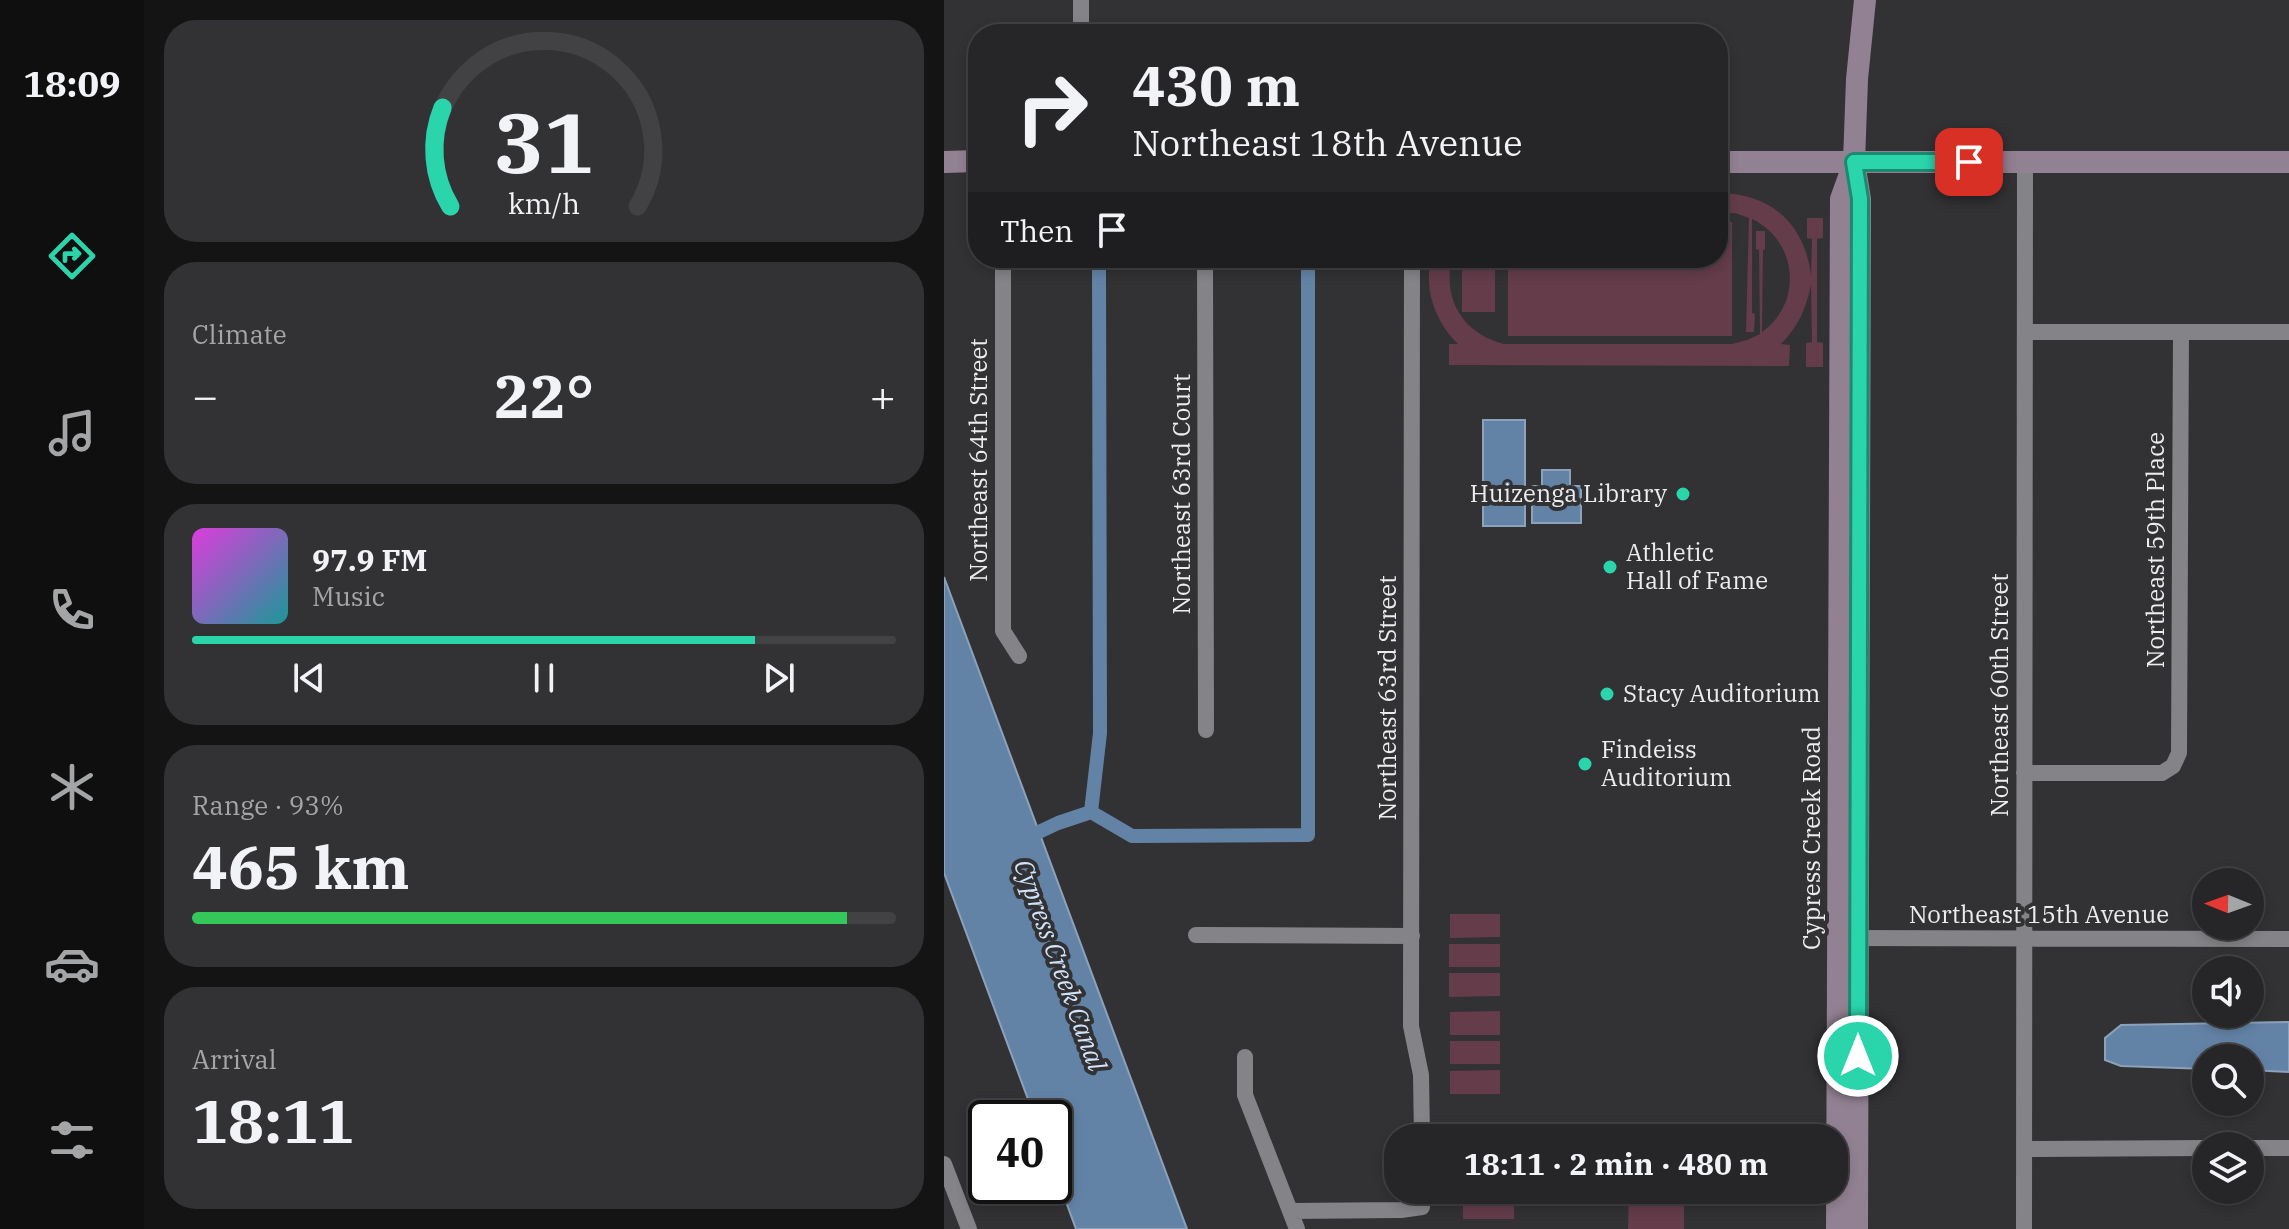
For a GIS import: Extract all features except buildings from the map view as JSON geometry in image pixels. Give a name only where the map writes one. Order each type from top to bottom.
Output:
[{"type":"street","points":[[1081,0],[1081,24]]},
{"type":"street","name":"Cypress Creek Road","points":[[1857,1229],[1848,938],[1841,199],[1854,162],[1857,79],[1865,0]]},
{"type":"street","points":[[944,162],[968,161]]},
{"type":"street","points":[[1728,162],[2289,162]]},
{"type":"street","name":"Northeast 60th Street","points":[[2024,1229],[2025,162]]},
{"type":"street","name":"Northeast 64th Street","points":[[1003,268],[1003,631],[1019,656]]},
{"type":"street","name":"Northeast 63rd Court","points":[[1205,268],[1206,730]]},
{"type":"street","name":"Northeast 63rd Street","points":[[1412,268],[1411,1026],[1421,1075],[1422,1124]]},
{"type":"street","points":[[2025,332],[2289,332]]},
{"type":"street","name":"Northeast 59th Place","points":[[2024,773],[2162,773],[2173,766],[2179,753],[2181,332]]},
{"type":"street","points":[[1196,935],[1412,936]]},
{"type":"street","name":"Cypress Creek Road","points":[[1837,1229],[1848,938]]},
{"type":"street","name":"Northeast 15th Avenue","points":[[1848,938],[2289,939]]},
{"type":"street","points":[[1245,1057],[1245,1095],[1297,1229]]},
{"type":"street","points":[[2024,1149],[2192,1148]]},
{"type":"street","points":[[2264,1148],[2289,1148]]},
{"type":"street","points":[[944,1164],[969,1229]]},
{"type":"street","points":[[1290,1211],[1401,1210],[1412,1204]]},
{"type":"shaded area","points":[[1728,194],[1754,199],[1782,215],[1801,241],[1811,276],[1812,239],[1807,238],[1807,218],[1823,218],[1823,238],[1817,239],[1817,342],[1823,343],[1823,367],[1806,367],[1806,343],[1812,342],[1811,285],[1801,316],[1781,344],[1790,345],[1789,366],[1449,365],[1449,344],[1458,344],[1443,326],[1433,305],[1429,268],[1451,268],[1450,287],[1459,313],[1477,332],[1504,344],[1732,344],[1760,334],[1756,231],[1765,231],[1762,332],[1775,320],[1784,305],[1790,273],[1779,242],[1752,219],[1752,313],[1755,314],[1754,332],[1746,332],[1749,218],[1728,213]]},
{"type":"shaded area","points":[[1728,222],[1732,222],[1732,336],[1508,336],[1508,268],[1728,268]]},
{"type":"shaded area","points":[[1462,268],[1495,268],[1495,312],[1462,312]]},
{"type":"shaded area","points":[[1450,914],[1500,914],[1500,937],[1450,938]]},
{"type":"shaded area","points":[[1449,944],[1500,944],[1500,967],[1449,967]]},
{"type":"shaded area","points":[[1449,973],[1500,973],[1500,996],[1449,997]]},
{"type":"shaded area","points":[[1500,1011],[1500,1035],[1450,1035],[1450,1012]]},
{"type":"shaded area","points":[[1450,1041],[1500,1041],[1500,1064],[1450,1064]]},
{"type":"shaded area","points":[[1500,1070],[1500,1094],[1450,1094],[1450,1071]]},
{"type":"shaded area","points":[[1463,1204],[1514,1204],[1514,1219],[1463,1219]]},
{"type":"shaded area","points":[[1629,1204],[1684,1204],[1684,1229],[1628,1229]]},
{"type":"water","points":[[1483,420],[1525,420],[1525,526],[1483,526]]},
{"type":"water","points":[[1542,470],[1570,470],[1570,486],[1581,486],[1581,523],[1532,523],[1532,486],[1542,486]]},
{"type":"water","name":"Cypress Creek Canal","points":[[944,577],[1187,1229],[1076,1229],[1067,1204],[1072,1204],[1072,1100],[1028,1100],[944,873]]},
{"type":"water","points":[[2264,1022],[2289,1022],[2289,1072],[2264,1071],[2264,1044],[2192,1044],[2192,1069],[2121,1066],[2105,1060],[2105,1038],[2121,1025],[2192,1024],[2192,1028],[2264,1028]]},
{"type":"waterway","points":[[1091,812],[1100,733],[1099,268]]},
{"type":"waterway","points":[[1022,840],[1091,812],[1132,836],[1308,835],[1308,268]]},
{"type":"place","name":"Huizenga Library","points":[[1683,494]]},
{"type":"place","name":"Athletic Hall of Fame","points":[[1610,567]]},
{"type":"place","name":"Stacy Auditorium","points":[[1607,694]]},
{"type":"place","name":"Findeiss Auditorium","points":[[1585,764]]},
{"type":"route","points":[[1858,1056],[1860,199],[1854,162],[1969,162]]}]
